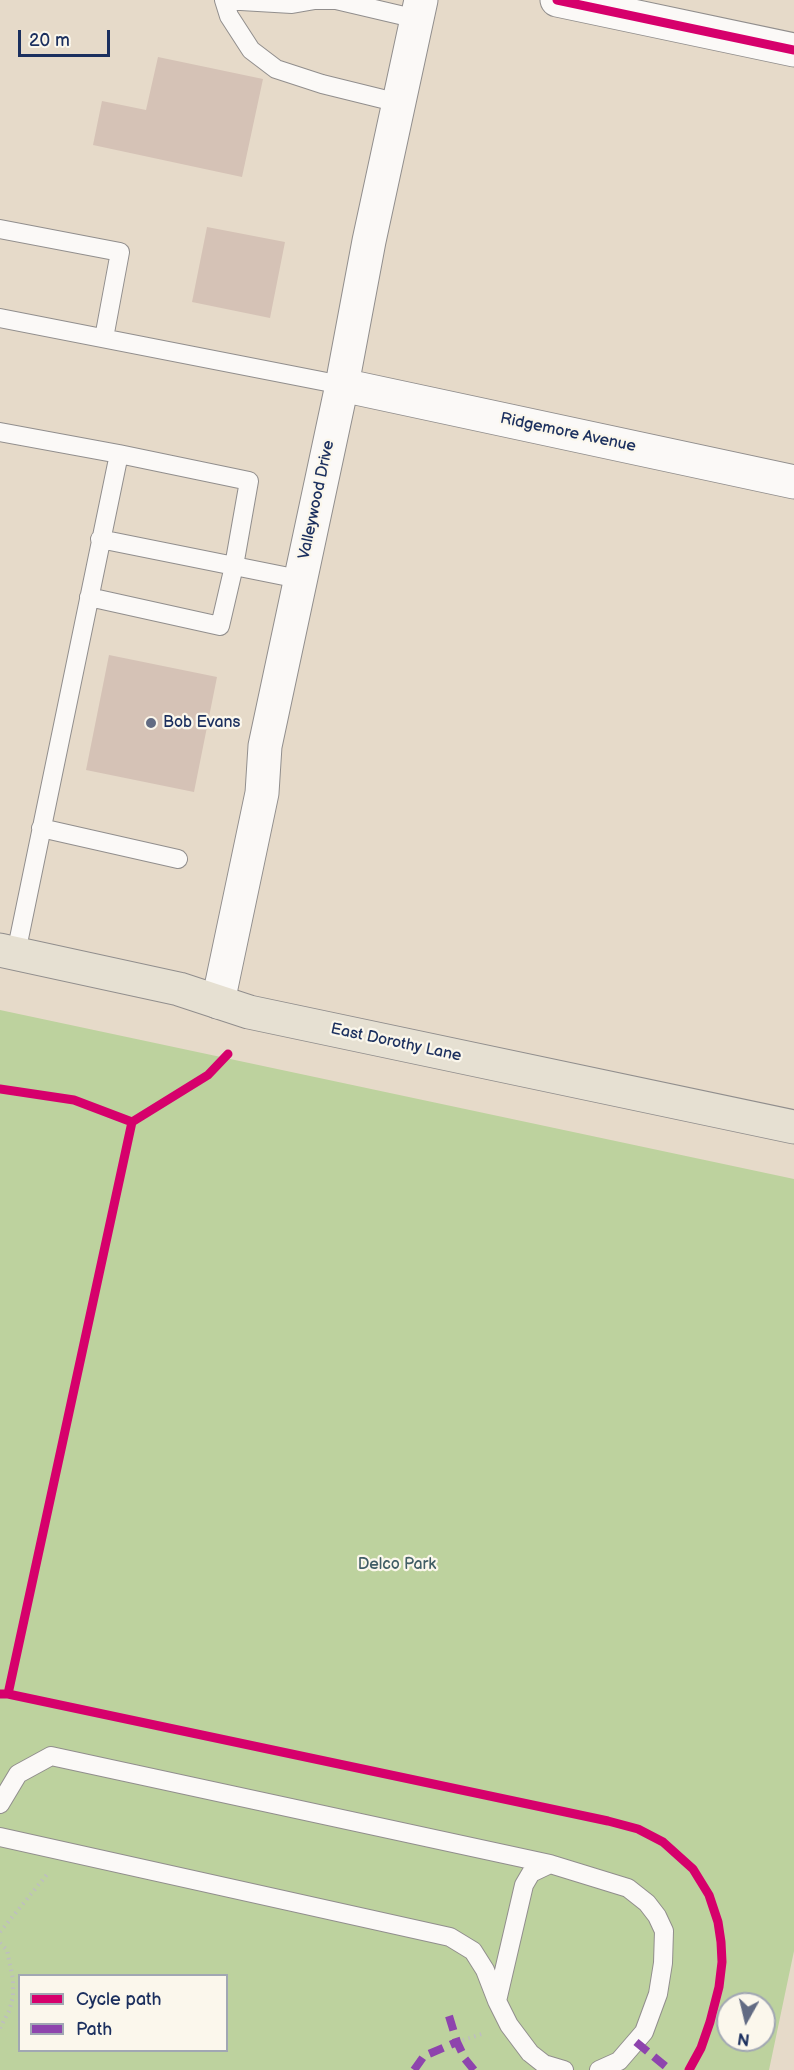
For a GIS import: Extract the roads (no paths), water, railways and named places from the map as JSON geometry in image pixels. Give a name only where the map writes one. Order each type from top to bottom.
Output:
[{"type":"main road","name":"East Dorothy Lane","points":[[8,952],[179,989],[249,1012],[794,1127]]},
{"type":"street","points":[[557,0],[794,50]]},
{"type":"street","name":"Valleywood Drive","points":[[218,1002],[261,793],[265,746],[419,9]]},
{"type":"street","name":"Ridgemore Avenue","points":[[342,385],[794,482]]},
{"type":"lane","points":[[399,103],[322,84],[276,69],[250,50],[229,16],[224,0],[292,4],[315,0],[336,0],[419,9]]},
{"type":"lane","points":[[0,229],[120,252],[104,338]]},
{"type":"lane","points":[[0,318],[342,385]]},
{"type":"lane","points":[[0,432],[249,481],[234,566],[220,626],[89,597]]},
{"type":"lane","points":[[8,952],[41,828],[119,454]]},
{"type":"lane","points":[[100,539],[299,579]]},
{"type":"lane","points":[[41,828],[178,859]]},
{"type":"lane","points":[[0,1804],[18,1774],[51,1756],[550,1864],[628,1888],[647,1903],[657,1916],[664,1931],[663,1963],[658,1994],[644,2032],[619,2061],[599,2070]]},
{"type":"lane","points":[[0,1837],[450,1937],[474,1951],[485,1970],[509,2025],[530,2053],[544,2064],[564,2070]]},
{"type":"lane","points":[[497,2001],[524,1885],[531,1873],[550,1864]]},
{"type":"place","name":"Bob Evans","points":[[151,723]]},
{"type":"park label","name":"Delco Park","points":[[397,1565]]}]
